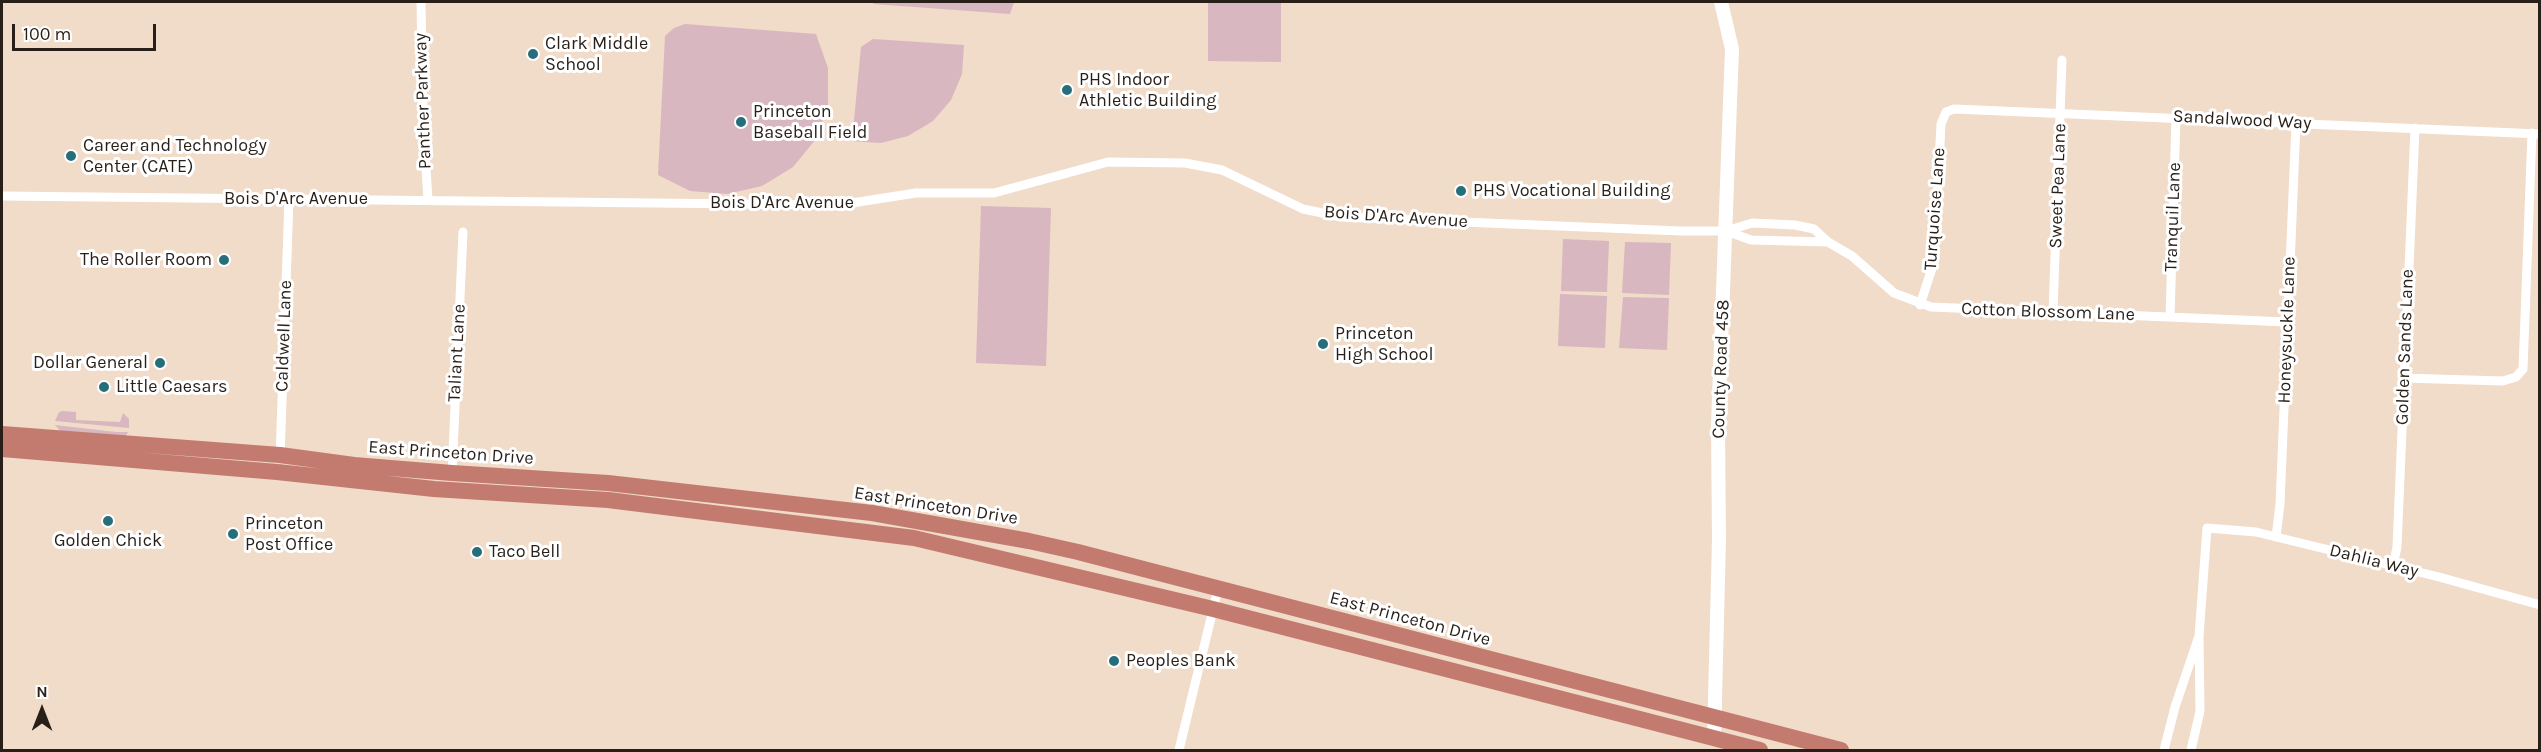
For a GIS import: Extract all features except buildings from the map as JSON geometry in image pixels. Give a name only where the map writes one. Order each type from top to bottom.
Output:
[{"type":"highway","name":"East Princeton Drive","points":[[2,434],[280,455],[354,465],[452,473],[478,483],[879,532],[944,544],[1213,609],[1714,745],[1760,750]]},
{"type":"highway","name":"East Princeton Drive","points":[[2,449],[277,472],[366,483],[608,483],[872,513],[1029,541],[1841,750]]},
{"type":"highway","points":[[1025,564],[1029,541]]},
{"type":"street","name":"Panther Parkway","points":[[420,2],[423,121],[428,200]]},
{"type":"street","name":"County Road 458","points":[[1714,745],[1719,540],[1718,458],[1732,49],[1721,2]]},
{"type":"street","name":"Sweet Pea Lane","points":[[2053,312],[2062,60]]},
{"type":"street","name":"Sandalwood Way","points":[[1946,112],[1960,109],[2176,117],[2536,134]]},
{"type":"street","name":"Turquoise Lane","points":[[1920,305],[1935,262],[1941,124],[1946,112]]},
{"type":"street","name":"Tranquil Lane","points":[[2170,316],[2176,117]]},
{"type":"street","name":"Honeysuckle Lane","points":[[2276,537],[2280,504],[2296,123]]},
{"type":"street","name":"Golden Sands Lane","points":[[2393,566],[2397,547],[2415,128]]},
{"type":"street","points":[[2403,378],[2503,381],[2516,377],[2523,369],[2536,134]]},
{"type":"street","name":"Bois D'Arc Avenue","points":[[2,196],[850,205],[916,193],[994,193],[1108,162],[1163,163],[1214,167],[1303,209],[1342,217],[1726,231]]},
{"type":"street","name":"Caldwell Lane","points":[[277,472],[280,455],[289,199]]},
{"type":"street","name":"Cotton Blossom Lane","points":[[1726,231],[1752,223],[1802,225],[1814,230],[1828,242],[1852,256],[1894,293],[1920,305],[1941,308],[2288,322]]},
{"type":"street","name":"Cotton Blossom Lane","points":[[1726,231],[1751,240],[1828,242]]},
{"type":"street","name":"Taliant Lane","points":[[452,473],[463,232]]},
{"type":"street","name":"Dahlia Way","points":[[2199,636],[2207,528],[2244,531],[2276,537],[2540,605]]},
{"type":"street","points":[[1179,750],[1218,589]]},
{"type":"street","points":[[2164,750],[2175,707],[2199,636]]},
{"type":"street","points":[[2191,750],[2200,711],[2199,636]]},
{"type":"shaded area","points":[[872,2],[1014,2],[1010,14],[874,4]]},
{"type":"shaded area","points":[[1208,2],[1281,2],[1281,62],[1208,61]]},
{"type":"shaded area","name":"Princeton Baseball Field","points":[[685,24],[816,34],[828,68],[828,105],[816,139],[793,167],[762,186],[727,194],[690,191],[658,175],[665,36],[674,28]]},
{"type":"shaded area","points":[[873,39],[964,45],[962,74],[951,100],[933,121],[908,136],[881,143],[852,141],[861,47]]},
{"type":"shaded area","points":[[981,206],[1051,208],[1046,366],[976,363]]},
{"type":"shaded area","points":[[1563,239],[1609,241],[1607,292],[1561,291]]},
{"type":"shaded area","points":[[1625,242],[1671,243],[1669,295],[1622,293]]},
{"type":"shaded area","points":[[1560,294],[1607,296],[1605,348],[1558,346]]},
{"type":"shaded area","points":[[1623,297],[1669,298],[1667,350],[1619,348]]},
{"type":"shaded area","points":[[59,412],[76,412],[76,420],[120,422],[123,413],[129,419],[129,428],[55,421]]},
{"type":"shaded area","points":[[55,425],[128,432],[125,437],[62,433]]},
{"type":"place","name":"Clark Middle School","points":[[533,54]]},
{"type":"place","name":"PHS Indoor Athletic Building","points":[[1067,90]]},
{"type":"place","name":"Princeton Baseball Field","points":[[741,122]]},
{"type":"place","name":"Career and Technology Center (CATE)","points":[[71,156]]},
{"type":"place","name":"PHS Vocational Building","points":[[1461,191]]},
{"type":"place","name":"The Roller Room","points":[[224,260]]},
{"type":"place","name":"Princeton High School","points":[[1323,344]]},
{"type":"place","name":"Dollar General","points":[[160,363]]},
{"type":"place","name":"Little Caesars","points":[[104,387]]},
{"type":"place","name":"Golden Chick","points":[[108,521]]},
{"type":"place","name":"Princeton Post Office","points":[[233,534]]},
{"type":"place","name":"Taco Bell","points":[[477,552]]},
{"type":"place","name":"Peoples Bank","points":[[1114,661]]}]
